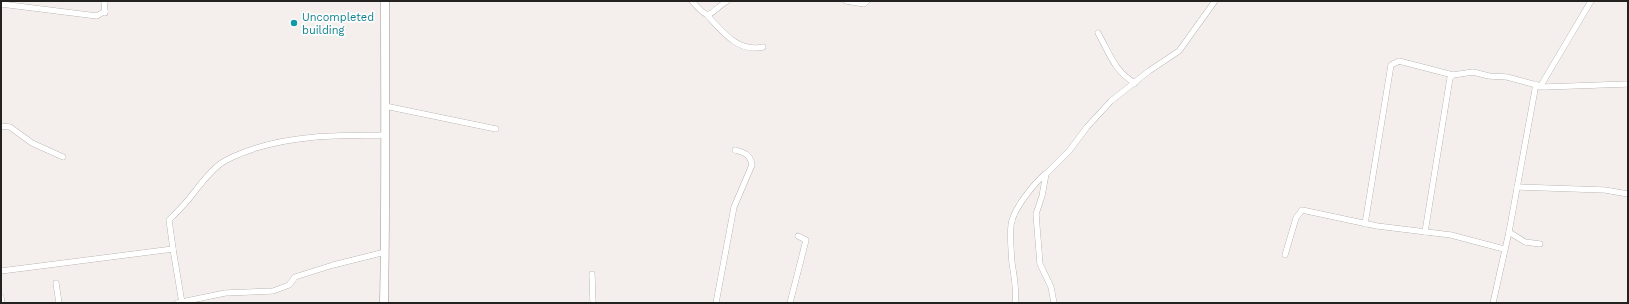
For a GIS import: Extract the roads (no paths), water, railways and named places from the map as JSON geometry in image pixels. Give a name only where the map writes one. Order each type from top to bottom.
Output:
[{"type":"main road","points":[[384,303],[386,136],[384,106],[385,1]]},
{"type":"street","points":[[1,4],[97,16],[105,12],[104,1]]},
{"type":"street","points":[[692,1],[702,13],[707,15],[728,36],[740,45],[754,49],[764,47]]},
{"type":"street","points":[[707,15],[711,14],[727,1]]},
{"type":"street","points":[[846,1],[864,4],[867,1]]},
{"type":"street","points":[[1015,303],[1016,294],[1011,253],[1011,224],[1025,197],[1034,184],[1069,151],[1087,127],[1111,101],[1149,71],[1179,51],[1215,1]]},
{"type":"street","points":[[1493,303],[1509,232],[1538,85],[1591,1]]},
{"type":"street","points":[[1098,33],[1117,69],[1124,77],[1135,83]]},
{"type":"street","points":[[1365,224],[1391,65],[1399,61],[1453,75],[1473,72],[1489,76],[1507,77],[1552,88],[1628,84]]},
{"type":"street","points":[[1425,232],[1450,78],[1453,75]]},
{"type":"street","points":[[384,106],[496,129]]},
{"type":"street","points":[[1,126],[10,127],[32,143],[63,157]]},
{"type":"street","points":[[385,252],[333,265],[295,277],[289,285],[273,291],[231,292],[180,302],[168,220],[187,201],[204,179],[220,164],[237,154],[279,141],[297,138],[316,136],[386,136]]},
{"type":"street","points":[[716,303],[734,207],[752,165],[751,158],[747,154],[735,150]]},
{"type":"street","points":[[1046,174],[1042,196],[1036,214],[1040,264],[1051,287],[1054,303]]},
{"type":"street","points":[[1517,187],[1604,190],[1628,193]]},
{"type":"street","points":[[1286,255],[1296,218],[1302,210],[1365,224],[1451,235],[1504,249]]},
{"type":"street","points":[[1509,232],[1525,242],[1540,244]]},
{"type":"street","points":[[790,303],[806,240],[798,236]]},
{"type":"street","points":[[1,271],[173,249]]},
{"type":"street","points":[[592,274],[593,303]]},
{"type":"street","points":[[56,283],[59,303]]},
{"type":"street","points":[[1,297],[2,303]]},
{"type":"place","name":"Uncompleted building","points":[[294,23]]}]
